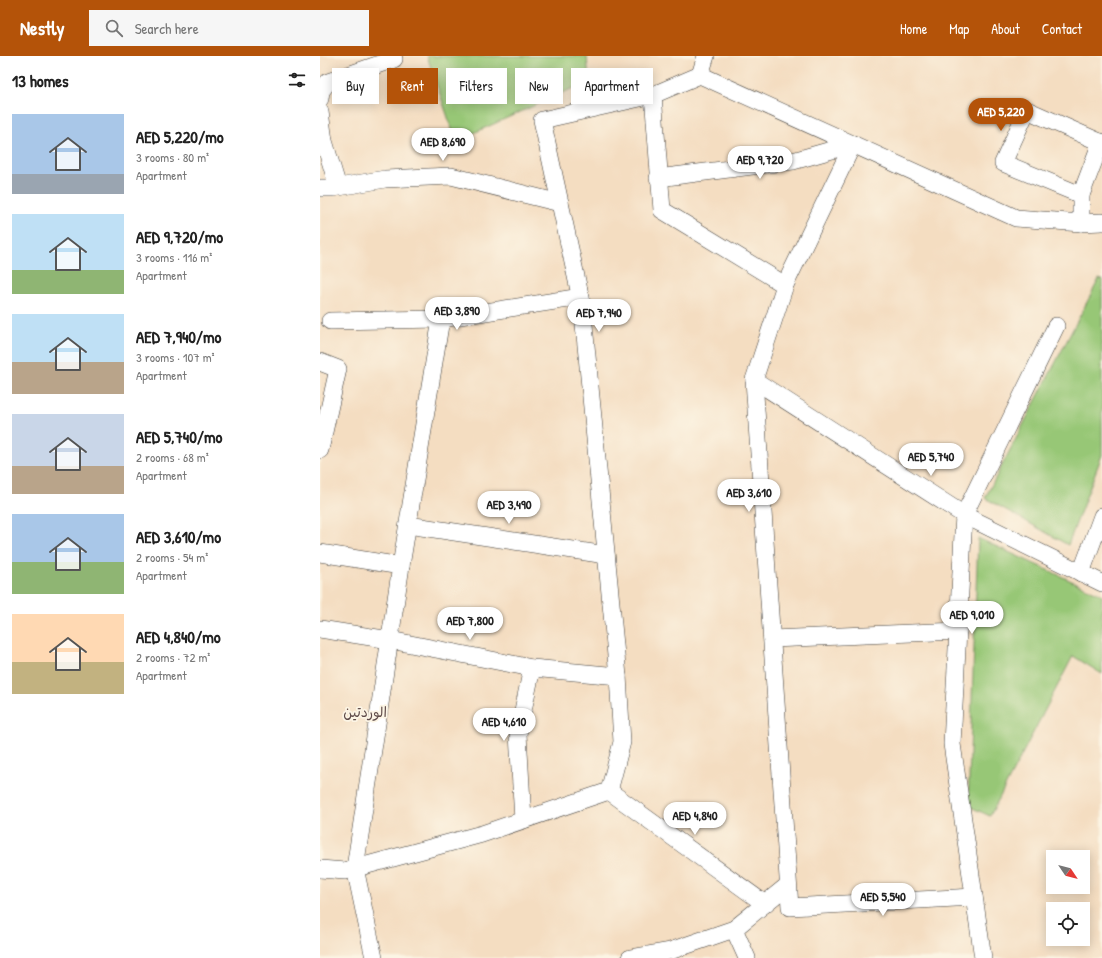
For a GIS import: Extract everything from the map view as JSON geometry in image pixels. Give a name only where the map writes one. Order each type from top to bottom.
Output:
[{"type":"street","points":[[700,75],[706,56]]},
{"type":"street","points":[[320,99],[321,91],[328,82],[394,59]]},
{"type":"street","points":[[785,285],[662,210],[658,178],[653,95],[700,75],[1016,218],[1081,223],[1102,222]]},
{"type":"street","points":[[608,791],[622,742],[618,676],[581,297],[542,120],[613,104]]},
{"type":"street","points":[[1081,195],[1003,163],[1027,110],[1101,142],[1081,195],[1081,223]]},
{"type":"street","points":[[320,112],[324,141],[338,187]]},
{"type":"street","points":[[658,178],[793,161],[853,144]]},
{"type":"street","points":[[853,144],[785,285],[754,380],[790,907],[974,897]]},
{"type":"street","points":[[320,188],[338,187],[385,179],[451,176],[560,203]]},
{"type":"street","points":[[330,320],[441,319],[581,297]]},
{"type":"street","points":[[374,958],[355,868],[401,566],[441,319]]},
{"type":"street","points":[[983,958],[952,744],[964,515],[1056,326]]},
{"type":"street","points":[[320,362],[338,369],[320,450]]},
{"type":"street","points":[[754,380],[964,515],[1102,583]]},
{"type":"street","points":[[1081,573],[1102,516]]},
{"type":"street","points":[[408,525],[606,555]]},
{"type":"street","points":[[320,553],[401,566]]},
{"type":"street","points":[[320,629],[390,640],[532,668],[618,676]]},
{"type":"street","points":[[772,639],[958,631]]},
{"type":"street","points":[[524,820],[518,734],[532,668]]},
{"type":"street","points":[[320,869],[345,871],[482,834],[608,791]]},
{"type":"street","points":[[608,791],[765,904]]},
{"type":"street","points":[[630,958],[670,951],[734,929],[788,885]]},
{"type":"street","points":[[734,929],[747,958]]},
{"type":"green space","points":[[427,56],[587,56],[588,68],[571,68],[571,89],[563,93],[563,68],[515,68],[515,104],[538,104],[456,141],[438,88],[438,68],[431,68]]},
{"type":"green space","points":[[1099,279],[1102,280],[1102,455],[1068,545],[985,498]]},
{"type":"green space","points":[[978,538],[1102,595],[1102,674],[1073,656],[990,816],[968,806]]},
{"type":"district","name":"الوردتين","points":[[365,711]]}]
